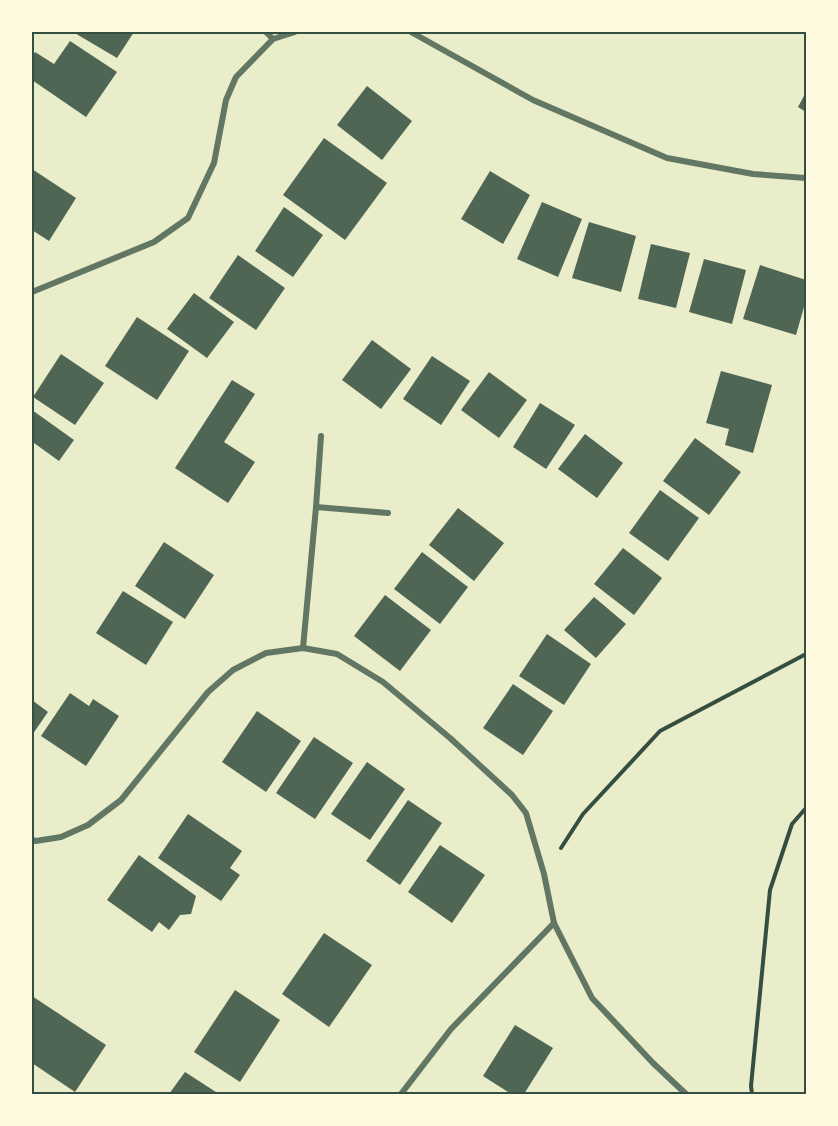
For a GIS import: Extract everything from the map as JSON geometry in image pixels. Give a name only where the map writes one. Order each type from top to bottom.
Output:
[{"type":"street","points":[[266,32],[273,39]]},
{"type":"street","points":[[32,292],[154,242],[188,218],[214,164],[226,100],[236,77],[273,39],[295,32]]},
{"type":"street","points":[[411,32],[533,100],[667,158],[753,174],[807,178]]},
{"type":"street","points":[[303,648],[321,436]]},
{"type":"street","points":[[316,507],[388,513]]},
{"type":"street","points":[[32,840],[61,837],[88,825],[121,800],[208,692],[233,670],[266,653],[303,648],[337,654],[383,682],[450,738],[512,795],[526,813],[544,874],[554,924],[592,998],[686,1095]]},
{"type":"street","points":[[401,1095],[451,1029],[554,924]]},
{"type":"path","points":[[544,874],[583,814],[660,731],[807,654]]},
{"type":"path","points":[[752,1095],[770,890],[792,824],[807,808]]},
{"type":"building","points":[[73,32],[134,32],[117,58]]},
{"type":"building","points":[[70,41],[117,72],[86,117],[32,80],[32,57],[35,52],[54,64]]},
{"type":"building","points":[[367,86],[412,121],[382,160],[337,125]]},
{"type":"building","points":[[806,92],[806,112],[798,107]]},
{"type":"building","points":[[324,138],[387,183],[345,240],[283,195]]},
{"type":"building","points":[[32,169],[76,198],[49,241],[32,230]]},
{"type":"building","points":[[490,171],[530,195],[503,244],[461,219]]},
{"type":"building","points":[[542,202],[582,219],[558,277],[517,259]]},
{"type":"building","points":[[284,207],[323,235],[293,277],[255,251]]},
{"type":"building","points":[[589,222],[636,236],[621,292],[572,278]]},
{"type":"building","points":[[651,244],[690,253],[676,308],[638,299]]},
{"type":"building","points":[[238,255],[285,288],[256,330],[209,298]]},
{"type":"building","points":[[704,259],[746,270],[732,324],[689,312]]},
{"type":"building","points":[[760,265],[806,280],[806,300],[796,335],[743,319]]},
{"type":"building","points":[[194,293],[234,322],[207,358],[167,329]]},
{"type":"building","points":[[137,317],[189,351],[157,400],[105,366]]},
{"type":"building","points":[[372,340],[411,369],[381,409],[342,380]]},
{"type":"building","points":[[61,354],[104,383],[75,425],[33,397]]},
{"type":"building","points":[[432,356],[470,381],[441,425],[403,399]]},
{"type":"building","points":[[721,371],[772,385],[753,453],[725,445],[729,429],[706,423]]},
{"type":"building","points":[[489,372],[527,400],[499,438],[461,410]]},
{"type":"building","points":[[232,380],[255,394],[224,442],[255,462],[228,503],[175,468]]},
{"type":"building","points":[[540,403],[575,425],[546,469],[513,447]]},
{"type":"building","points":[[32,410],[74,440],[59,461],[34,443],[32,446]]},
{"type":"building","points":[[585,434],[623,463],[597,498],[558,469]]},
{"type":"building","points":[[695,438],[741,472],[709,515],[663,481]]},
{"type":"building","points":[[660,490],[699,518],[668,561],[629,533]]},
{"type":"building","points":[[458,508],[504,543],[474,581],[429,545]]},
{"type":"building","points":[[164,542],[214,575],[185,619],[135,586]]},
{"type":"building","points":[[623,548],[662,578],[634,615],[594,584]]},
{"type":"building","points":[[422,552],[468,587],[440,624],[394,589]]},
{"type":"building","points":[[123,591],[173,622],[146,665],[96,633]]},
{"type":"building","points":[[385,595],[431,630],[400,671],[354,636]]},
{"type":"building","points":[[594,597],[626,624],[596,658],[564,630]]},
{"type":"building","points":[[547,634],[591,664],[564,705],[519,676]]},
{"type":"building","points":[[513,684],[553,711],[523,755],[483,728]]},
{"type":"building","points":[[70,693],[89,706],[93,699],[119,716],[86,766],[41,736]]},
{"type":"building","points":[[32,700],[48,712],[32,735]]},
{"type":"building","points":[[257,711],[301,741],[266,792],[222,762]]},
{"type":"building","points":[[314,737],[353,763],[315,819],[276,793]]},
{"type":"building","points":[[367,762],[405,789],[370,840],[331,814]]},
{"type":"building","points":[[408,800],[442,823],[400,885],[366,861]]},
{"type":"building","points":[[188,814],[242,851],[230,868],[240,875],[221,901],[158,858]]},
{"type":"building","points":[[440,845],[485,875],[452,923],[408,892]]},
{"type":"building","points":[[139,855],[196,896],[191,914],[180,915],[169,930],[159,922],[152,932],[107,900]]},
{"type":"building","points":[[324,933],[372,965],[329,1027],[282,994]]},
{"type":"building","points":[[235,990],[280,1020],[240,1082],[194,1052]]},
{"type":"building","points":[[32,996],[106,1045],[75,1092],[32,1063]]},
{"type":"building","points":[[515,1025],[553,1048],[524,1094],[511,1094],[483,1076]]},
{"type":"building","points":[[185,1072],[219,1094],[169,1094]]}]
